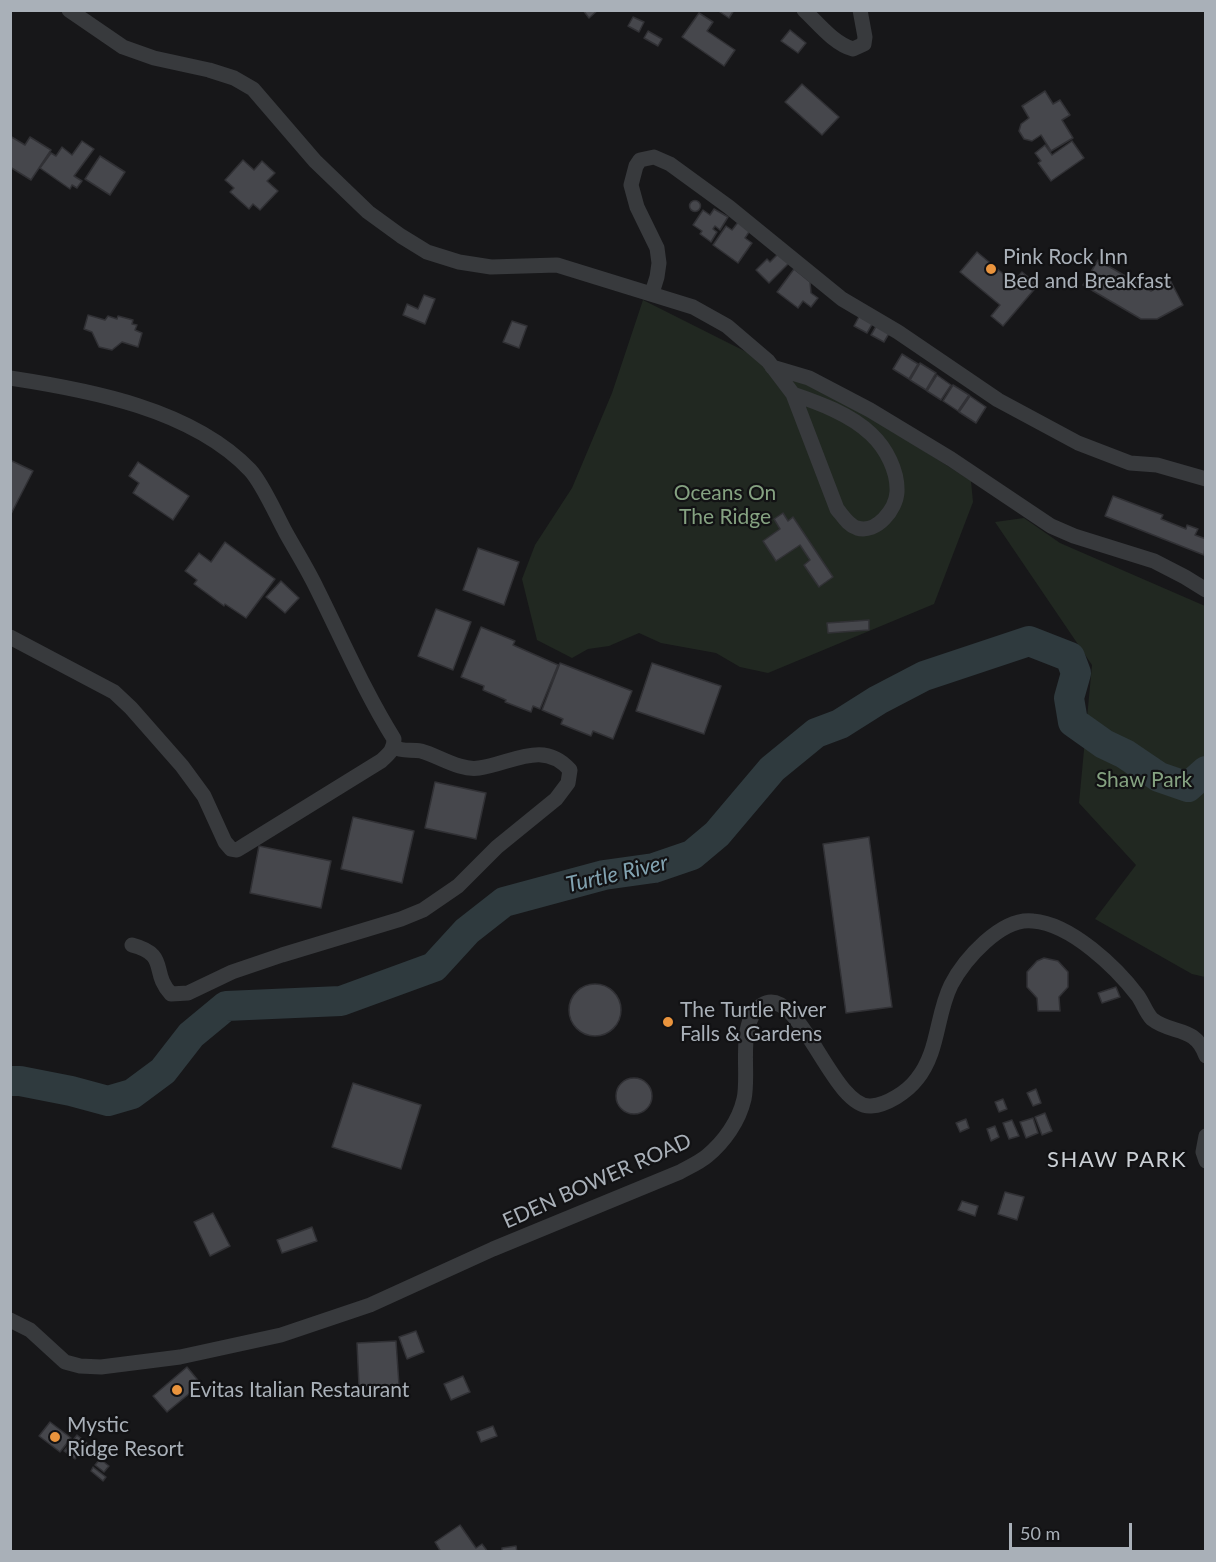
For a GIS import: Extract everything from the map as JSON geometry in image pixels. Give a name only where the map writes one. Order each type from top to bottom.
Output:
[{"type":"street","points":[[69,10],[123,47],[154,58],[234,78],[253,90],[315,160],[368,212],[427,252],[459,262],[491,267],[557,265],[693,307],[727,326],[768,361],[793,394],[837,509],[847,522],[856,528],[865,529],[878,525],[889,512],[897,493],[894,466],[871,434],[824,405],[793,394]]},
{"type":"street","points":[[804,10],[837,41],[853,49],[864,44],[865,37],[860,10]]},
{"type":"street","points":[[652,293],[659,263],[657,248],[637,207],[631,185],[640,160],[654,157],[670,164],[729,207],[842,299],[898,332],[998,400],[1078,443],[1130,462],[1157,465],[1206,479]]},
{"type":"street","points":[[772,367],[809,378],[870,410],[951,459],[1051,526],[1074,536],[1154,561],[1206,590]]},
{"type":"street","points":[[10,378],[124,400],[170,417],[230,452],[251,471],[316,587],[345,651],[394,739],[394,747],[381,761],[237,850],[231,849],[225,842],[204,796],[182,766],[131,708],[114,692],[10,637]]},
{"type":"street","points":[[132,945],[150,951],[157,959],[165,988],[171,994],[179,995],[232,972],[401,919],[423,910],[458,886],[498,847],[556,800],[568,783],[570,770],[562,760],[549,756],[529,755],[478,768],[468,768],[420,751],[399,750],[394,747]]},
{"type":"street","name":"EDEN BOWER ROAD","points":[[10,1320],[30,1330],[65,1362],[80,1366],[101,1367],[180,1357],[281,1335],[370,1305],[493,1249],[680,1172],[706,1157],[722,1141],[736,1121],[744,1099],[747,1032],[752,1014],[763,1004],[771,1002],[778,1004],[792,1013],[843,1090],[856,1100],[868,1106],[882,1104],[897,1096],[917,1079],[932,1050],[950,988],[971,955],[992,936],[1010,925],[1031,920],[1054,927],[1088,947],[1125,980],[1151,1018],[1192,1036],[1202,1046],[1206,1056]]},
{"type":"street","points":[[1206,1136],[1203,1152],[1206,1161]]},
{"type":"green space","name":"Oceans On The Ridge","points":[[643,300],[856,407],[971,481],[973,502],[934,604],[768,673],[740,667],[716,653],[661,643],[639,633],[609,646],[588,649],[572,658],[537,640],[522,579],[535,545],[572,488],[612,393]]},
{"type":"green space","name":"Shaw Park","points":[[1024,518],[1060,543],[1205,606],[1205,977],[1192,974],[1095,919],[1136,865],[1079,803],[1092,665],[995,522]]},
{"type":"building","points":[[583,10],[598,10],[589,18]]},
{"type":"building","points":[[717,10],[734,10],[729,18]]},
{"type":"building","points":[[699,13],[713,22],[707,31],[735,50],[724,66],[682,37]]},
{"type":"building","points":[[633,17],[644,22],[639,32],[628,26]]},
{"type":"building","points":[[790,30],[806,43],[798,53],[781,41]]},
{"type":"building","points":[[648,31],[662,39],[658,46],[644,38]]},
{"type":"building","points":[[802,84],[839,117],[822,135],[785,102]]},
{"type":"building","points":[[1045,91],[1053,104],[1060,100],[1070,115],[1062,120],[1073,138],[1051,151],[1041,135],[1032,141],[1024,139],[1019,131],[1021,124],[1029,118],[1022,106]]},
{"type":"building","points":[[10,136],[25,145],[30,137],[51,150],[31,180],[10,167]]},
{"type":"building","points":[[82,141],[94,149],[74,176],[82,181],[77,188],[72,185],[70,189],[40,168],[51,153],[56,156],[62,147],[72,155]]},
{"type":"building","points":[[1072,141],[1084,158],[1051,181],[1038,163],[1041,161],[1035,153],[1045,145],[1052,155]]},
{"type":"building","points":[[100,156],[125,172],[110,195],[85,179]]},
{"type":"building","points":[[243,160],[254,170],[262,161],[275,173],[267,181],[278,191],[260,210],[253,204],[249,209],[230,192],[234,188],[225,180]]},
{"type":"building","points":[[695,201],[699,202],[699,210],[695,211],[691,210],[690,206],[691,202]]},
{"type":"building","points":[[714,209],[728,217],[720,230],[715,226],[713,229],[717,232],[711,242],[700,234],[702,231],[693,225],[703,210],[710,215]]},
{"type":"building","points":[[739,221],[751,229],[745,238],[752,243],[738,263],[713,245],[726,226],[732,230]]},
{"type":"building","points":[[977,252],[1013,282],[1022,272],[1038,285],[1003,326],[991,316],[1000,305],[960,272]]},
{"type":"building","points":[[779,253],[789,263],[769,283],[756,270],[767,259],[770,262]]},
{"type":"building","points":[[1098,260],[1151,291],[1170,280],[1183,305],[1157,319],[1141,319],[1083,285]]},
{"type":"building","points":[[794,269],[810,282],[811,293],[818,298],[811,307],[803,301],[798,308],[777,292]]},
{"type":"building","points":[[424,295],[435,299],[425,324],[403,315],[407,304],[418,309]]},
{"type":"building","points":[[861,313],[874,321],[867,333],[854,326]]},
{"type":"building","points":[[88,315],[105,320],[108,316],[117,319],[118,316],[133,320],[132,324],[137,325],[135,330],[142,333],[138,347],[122,342],[112,350],[99,347],[92,332],[84,329]]},
{"type":"building","points":[[512,321],[527,326],[519,348],[503,342]]},
{"type":"building","points":[[878,323],[891,330],[884,342],[871,335]]},
{"type":"building","points":[[902,354],[918,364],[909,379],[893,369]]},
{"type":"building","points":[[920,363],[936,373],[926,390],[910,380]]},
{"type":"building","points":[[937,375],[951,385],[941,400],[927,391]]},
{"type":"building","points":[[953,385],[969,395],[958,411],[943,401]]},
{"type":"building","points":[[970,396],[986,407],[976,423],[959,412]]},
{"type":"building","points":[[10,460],[33,471],[11,514],[10,513]]},
{"type":"building","points":[[138,462],[189,496],[173,520],[133,493],[139,483],[129,476]]},
{"type":"building","points":[[1113,496],[1163,515],[1161,519],[1186,529],[1187,525],[1198,529],[1195,535],[1206,539],[1204,555],[1105,516]]},
{"type":"building","name":"Oceans On The Ridge","points":[[783,513],[788,521],[793,517],[833,577],[819,587],[804,565],[810,560],[800,545],[776,561],[763,541],[780,529],[774,519]]},
{"type":"building","points":[[225,542],[275,579],[246,618],[225,604],[224,606],[194,584],[197,580],[185,571],[199,553],[211,562]]},
{"type":"building","points":[[478,548],[519,562],[504,605],[463,590]]},
{"type":"building","points":[[281,581],[299,598],[285,613],[266,597]]},
{"type":"building","points":[[436,609],[471,622],[453,670],[418,656]]},
{"type":"building","points":[[869,620],[869,630],[828,633],[827,623]]},
{"type":"building","points":[[481,627],[515,641],[513,645],[558,665],[540,709],[533,706],[531,712],[505,702],[506,700],[483,690],[484,686],[461,677]]},
{"type":"building","points":[[560,663],[632,691],[613,739],[593,731],[591,736],[561,724],[563,719],[542,710]]},
{"type":"building","points":[[652,663],[721,686],[704,734],[636,711]]},
{"type":"building","points":[[435,782],[486,793],[476,839],[425,828]]},
{"type":"building","points":[[353,817],[414,831],[402,883],[341,869]]},
{"type":"building","points":[[869,837],[892,1007],[846,1013],[823,844]]},
{"type":"building","points":[[259,846],[331,861],[321,908],[250,893]]},
{"type":"building","points":[[1044,958],[1058,961],[1068,972],[1068,987],[1059,997],[1060,1011],[1038,1011],[1037,998],[1027,987],[1027,972],[1037,961]]},
{"type":"building","points":[[595,984],[609,988],[617,996],[621,1010],[617,1024],[609,1032],[595,1036],[581,1032],[573,1024],[569,1010],[573,996],[581,988]]},
{"type":"building","points":[[1116,987],[1120,997],[1102,1003],[1098,993]]},
{"type":"building","points":[[634,1078],[647,1083],[652,1096],[647,1109],[634,1114],[621,1109],[616,1096],[621,1083]]},
{"type":"building","points":[[353,1083],[421,1105],[401,1169],[332,1147]]},
{"type":"building","points":[[1036,1089],[1041,1103],[1033,1106],[1027,1093]]},
{"type":"building","points":[[1003,1099],[1007,1109],[999,1112],[995,1102]]},
{"type":"building","points":[[1045,1113],[1052,1131],[1042,1135],[1035,1117]]},
{"type":"building","points":[[1033,1118],[1038,1133],[1026,1138],[1020,1122]]},
{"type":"building","points":[[966,1119],[969,1128],[960,1132],[956,1123]]},
{"type":"building","points":[[1012,1120],[1019,1136],[1009,1139],[1003,1123]]},
{"type":"building","points":[[995,1126],[999,1137],[991,1141],[987,1129]]},
{"type":"building","points":[[1005,1192],[1024,1197],[1017,1220],[998,1214]]},
{"type":"building","points":[[962,1201],[978,1206],[975,1216],[958,1210]]},
{"type":"building","points":[[213,1213],[230,1246],[210,1256],[194,1222]]},
{"type":"building","points":[[312,1227],[317,1241],[282,1253],[277,1240]]},
{"type":"building","points":[[416,1331],[424,1352],[407,1359],[399,1337]]},
{"type":"building","points":[[396,1341],[399,1385],[359,1387],[357,1343]]},
{"type":"building","name":"Evitas Italian Restaurant","points":[[187,1367],[201,1384],[167,1412],[153,1396]]},
{"type":"building","points":[[463,1376],[470,1392],[451,1400],[444,1384]]},
{"type":"building","name":"Mystic Ridge Resort","points":[[50,1422],[71,1438],[60,1452],[39,1436]]},
{"type":"building","points":[[493,1426],[497,1436],[481,1442],[477,1432]]},
{"type":"building","points":[[77,1435],[87,1443],[75,1459],[64,1451]]},
{"type":"building","points":[[100,1459],[109,1466],[104,1472],[95,1465]]},
{"type":"building","points":[[93,1467],[106,1477],[103,1481],[91,1471]]},
{"type":"building","points":[[460,1525],[476,1548],[482,1544],[488,1552],[441,1552],[435,1542]]},
{"type":"building","points":[[516,1546],[517,1552],[502,1552],[502,1548]]},
{"type":"waterway","name":"Turtle River","points":[[10,1081],[71,1091],[108,1101],[132,1094],[163,1071],[191,1035],[226,1006],[341,1001],[434,967],[467,931],[504,902],[604,875],[654,868],[692,855],[717,834],[772,769],[816,733],[840,724],[878,700],[924,676],[1029,641],[1070,657],[1076,673],[1069,698],[1073,722],[1104,744],[1125,754],[1159,777],[1188,787],[1206,771]]},
{"type":"place","name":"Pink Rock Inn Bed and Breakfast","points":[[991,269]]},
{"type":"place","name":"The Turtle River Falls & Gardens","points":[[668,1022]]},
{"type":"place","name":"Evitas Italian Restaurant","points":[[177,1390]]},
{"type":"place","name":"Mystic Ridge Resort","points":[[55,1437]]},
{"type":"district","name":"SHAW PARK","points":[[1117,1160]]}]
